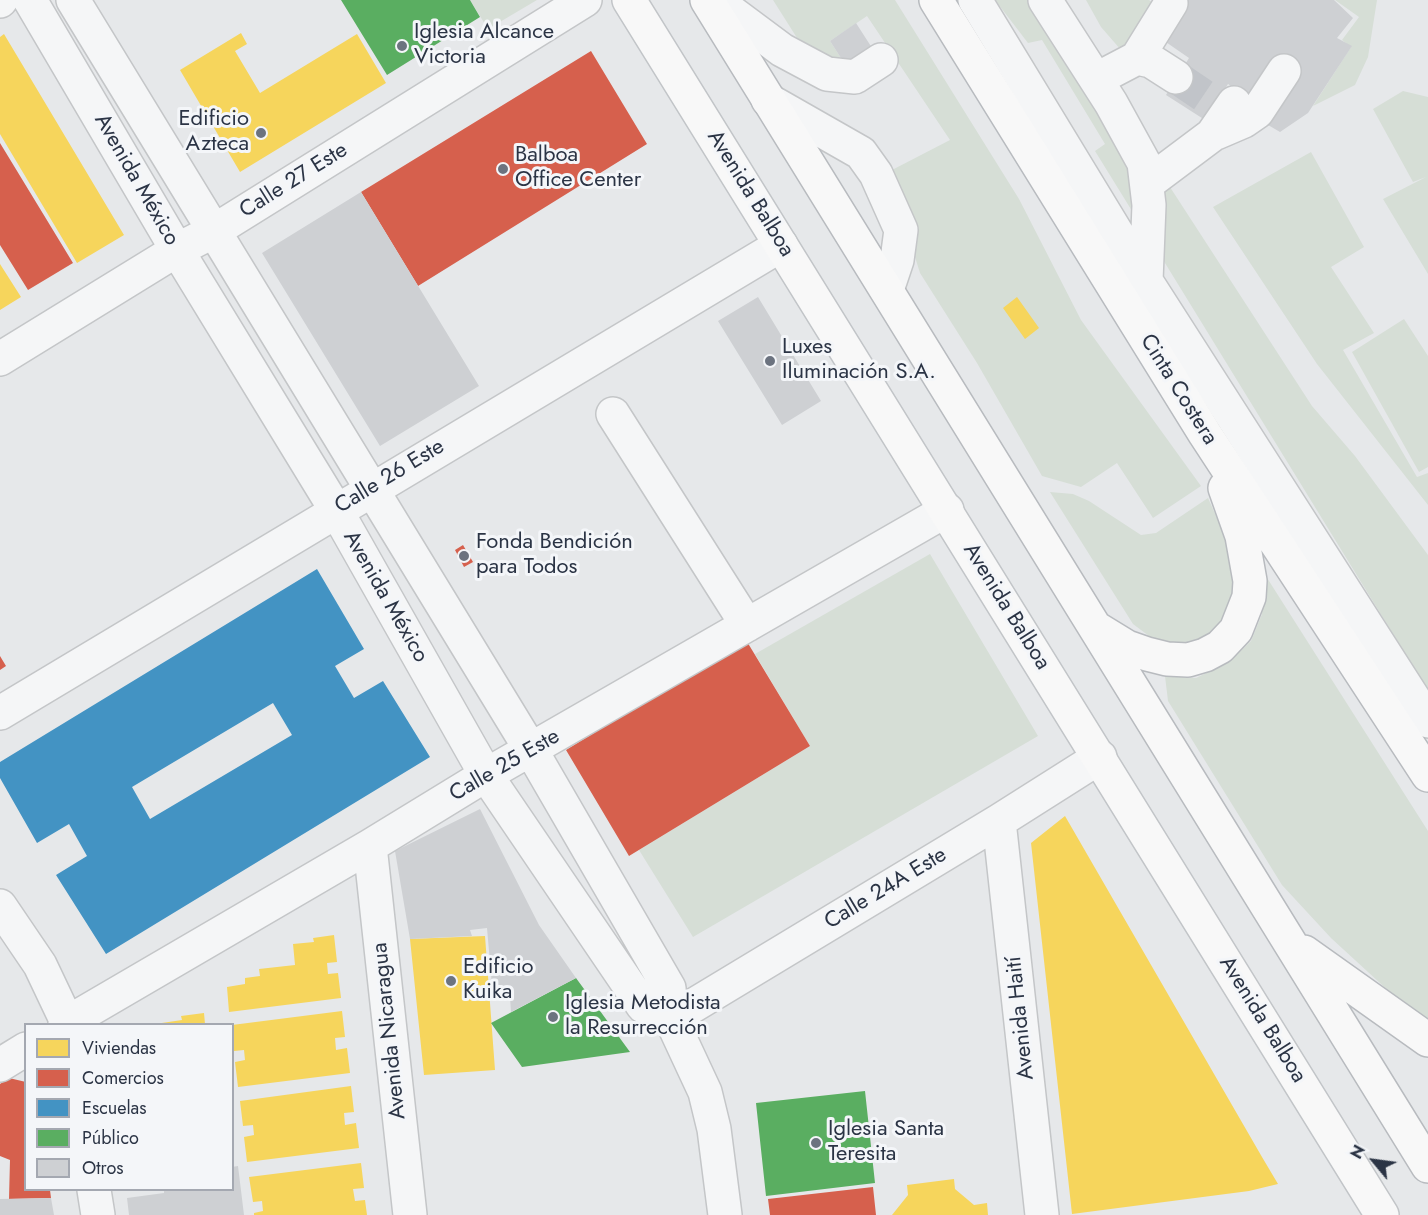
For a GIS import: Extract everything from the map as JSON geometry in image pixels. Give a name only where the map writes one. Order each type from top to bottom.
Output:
[{"type":"main road","name":"Avenida Balboa","points":[[629,0],[1382,1215]]},
{"type":"main road","points":[[707,0],[1428,1166]]},
{"type":"main road","name":"Cinta Costera","points":[[936,0],[1205,434],[1428,775]]},
{"type":"main road","points":[[1092,625],[1127,647],[1178,659],[1205,656],[1220,647],[1236,630],[1249,597],[1250,581],[1242,536],[1205,434]]},
{"type":"main road","points":[[1288,940],[1363,996],[1428,1040]]},
{"type":"street","name":"Avenida México","points":[[30,0],[177,250],[336,510],[486,775],[643,1006],[671,1019]]},
{"type":"street","name":"Avenida México","points":[[73,0],[531,750],[669,988],[671,1019],[705,1092],[714,1129],[724,1215]]},
{"type":"street","name":"Calle 27 Este","points":[[0,359],[177,250],[214,231],[585,0]]},
{"type":"street","points":[[715,0],[782,50],[827,74],[855,77],[880,60]]},
{"type":"street","points":[[975,0],[1146,281],[1428,721]]},
{"type":"street","points":[[1045,0],[1096,79],[1144,163],[1148,183],[1146,281]]},
{"type":"street","points":[[1096,79],[1137,58],[1171,3]]},
{"type":"street","points":[[1137,58],[1152,61],[1176,78]]},
{"type":"street","points":[[1148,183],[1221,116],[1244,121],[1257,112],[1284,71]]},
{"type":"street","points":[[768,100],[861,153],[876,174],[901,230],[897,260],[887,290]]},
{"type":"street","name":"Calle 26 Este","points":[[0,712],[781,245]]},
{"type":"street","points":[[1101,266],[1146,281]]},
{"type":"street","points":[[613,414],[747,625]]},
{"type":"street","name":"Calle 25 Este","points":[[69,1023],[486,775],[947,510]]},
{"type":"street","name":"Calle 24A Este","points":[[671,1019],[999,821],[1100,757]]},
{"type":"street","name":"Avenida Haití","points":[[999,821],[1042,1215]]},
{"type":"street","name":"Avenida Nicaragua","points":[[370,846],[410,1215]]},
{"type":"street","points":[[0,906],[40,965],[67,1023]]},
{"type":"street","points":[[0,1065],[24,1050]]},
{"type":"street","points":[[94,1191],[98,1215]]},
{"type":"shaded area","points":[[470,0],[537,0],[488,29]]},
{"type":"shaded area","points":[[773,0],[895,0],[1019,199],[1081,320],[1201,486],[1153,518],[1117,463],[1081,487],[1042,476],[977,363],[920,273],[891,180],[892,170],[950,140],[867,16],[830,41],[848,69],[804,49]]},
{"type":"shaded area","points":[[995,0],[1036,0],[1135,159],[1137,219],[1095,151],[1105,144],[1042,40],[1028,43]]},
{"type":"shaded area","points":[[1086,0],[1149,0],[1158,7],[1141,36],[1121,50],[1101,27]]},
{"type":"shaded area","points":[[1335,0],[1377,0],[1368,57],[1355,85],[1313,106],[1351,47],[1342,40],[1359,17]]},
{"type":"shaded area","points":[[1403,91],[1428,97],[1428,274],[1383,199],[1426,177],[1413,182],[1373,109]]},
{"type":"shaded area","points":[[1311,152],[1364,247],[1331,267],[1374,333],[1343,350],[1417,477],[1428,473],[1428,505],[1317,364],[1213,207]]},
{"type":"shaded area","points":[[1168,184],[1312,406],[1355,456],[1428,555],[1428,691],[1157,250],[1161,196]]},
{"type":"shaded area","points":[[1404,319],[1428,356],[1428,467],[1419,472],[1352,352]]},
{"type":"shaded area","points":[[1050,492],[1073,494],[1089,501],[1141,535],[1156,533],[1208,498],[1230,547],[1236,598],[1212,637],[1174,648],[1153,639],[1133,624]]},
{"type":"shaded area","points":[[930,554],[1038,736],[693,937],[639,850],[810,746],[755,654]]},
{"type":"shaded area","points":[[1262,570],[1428,831],[1428,1021],[1405,1006],[1331,938],[1282,885],[1168,701],[1165,676],[1196,678],[1229,662],[1251,641],[1262,614]]},
{"type":"building: Viviendas","name":"Edificio Azteca","points":[[241,33],[247,44],[235,51],[260,93],[357,34],[386,83],[240,172],[180,70]]},
{"type":"building: Viviendas","points":[[4,34],[124,235],[77,263],[0,134],[0,37]]},
{"type":"building: Viviendas","points":[[0,264],[21,297],[0,310]]},
{"type":"building: Viviendas","points":[[1017,297],[1039,328],[1025,339],[1003,308]]},
{"type":"building: Viviendas","points":[[1065,816],[1278,1184],[1249,1191],[1072,1214],[1031,843]]},
{"type":"building: Viviendas","points":[[334,935],[337,962],[327,963],[328,974],[338,973],[341,998],[229,1012],[227,987],[245,984],[245,978],[260,976],[259,969],[295,965],[293,944],[314,942],[313,938]]},
{"type":"building: Viviendas","name":"Edificio Kuika","points":[[485,936],[495,1070],[424,1075],[410,939]]},
{"type":"building: Viviendas","points":[[342,1011],[345,1037],[335,1038],[336,1050],[347,1048],[350,1073],[238,1087],[235,1062],[245,1060],[244,1050],[234,1051],[234,1025]]},
{"type":"building: Viviendas","points":[[204,1013],[205,1023],[162,1023],[182,1020],[181,1016]]},
{"type":"building: Viviendas","points":[[351,1086],[354,1112],[344,1113],[345,1125],[356,1123],[359,1148],[247,1162],[244,1137],[254,1135],[253,1125],[243,1126],[240,1101]]},
{"type":"building: Viviendas","points":[[361,1163],[364,1188],[353,1189],[355,1201],[365,1200],[367,1215],[254,1215],[254,1213],[263,1211],[262,1201],[253,1202],[249,1177]]},
{"type":"building: Viviendas","points":[[954,1179],[955,1189],[974,1205],[987,1203],[988,1215],[892,1215],[908,1195],[907,1185]]},
{"type":"building: Comercios","name":"Balboa Office Center","points":[[591,51],[647,144],[418,286],[361,192]]},
{"type":"building: Comercios","points":[[0,143],[73,263],[28,290],[0,245]]},
{"type":"building: Comercios","name":"Fonda Bendición para Todos","points":[[463,545],[473,562],[464,567],[455,550]]},
{"type":"building: Comercios","points":[[746,640],[810,746],[629,856],[566,750]]},
{"type":"building: Comercios","points":[[0,656],[6,666],[0,670]]},
{"type":"building: Comercios","points":[[9,1078],[24,1082],[24,1191],[50,1191],[51,1198],[9,1199],[10,1160],[0,1156],[0,1084]]},
{"type":"building: Comercios","points":[[873,1187],[876,1215],[770,1215],[768,1199]]},
{"type":"building: Escuelas","points":[[317,569],[364,649],[335,666],[354,698],[383,681],[430,757],[106,954],[56,875],[87,856],[69,824],[37,843],[0,778],[0,762]],"holes":[[[273,703],[292,735],[150,819],[132,787]]]},
{"type":"building: Público","name":"Iglesia Alcance Victoria","points":[[341,0],[470,0],[480,17],[387,75]]},
{"type":"building: Público","name":"Iglesia Metodista la Resurrección","points":[[576,978],[630,1052],[522,1067],[491,1023]]},
{"type":"building: Público","name":"Iglesia Santa Teresita","points":[[865,1091],[875,1183],[766,1196],[756,1103]]},
{"type":"building: Otros","points":[[1186,0],[1334,0],[1353,18],[1337,38],[1352,46],[1308,113],[1280,132],[1263,122],[1257,103],[1228,84],[1205,120],[1166,95],[1189,58],[1160,38]]},
{"type":"building: Otros","points":[[856,23],[874,51],[848,69],[830,41]]},
{"type":"building: Otros","points":[[361,192],[479,386],[380,446],[262,253]]},
{"type":"building: Otros","name":"Luxes Iluminación S.A.","points":[[758,297],[821,401],[782,425],[718,321]]},
{"type":"building: Otros","points":[[480,809],[539,925],[576,978],[511,1012],[510,997],[493,997],[487,928],[470,930],[472,936],[410,939],[395,851]]},
{"type":"building: Otros","points":[[238,1166],[244,1215],[129,1215],[127,1198],[164,1193],[164,1191],[234,1191],[234,1167]]},
{"type":"building: Otros","points":[[51,1198],[54,1215],[0,1215],[0,1199]]},
{"type":"tunnel","points":[[1176,77],[1216,104]]},
{"type":"place","name":"Iglesia Alcance Victoria","points":[[402,46]]},
{"type":"place","name":"Edificio Azteca","points":[[261,133]]},
{"type":"place","name":"Balboa Office Center","points":[[503,169]]},
{"type":"place","name":"Luxes Iluminación S.A.","points":[[770,361]]},
{"type":"place","name":"Fonda Bendición para Todos","points":[[464,556]]},
{"type":"place","name":"Edificio Kuika","points":[[451,981]]},
{"type":"place","name":"Iglesia Metodista la Resurrección","points":[[553,1017]]},
{"type":"place","name":"Iglesia Santa Teresita","points":[[816,1143]]}]
